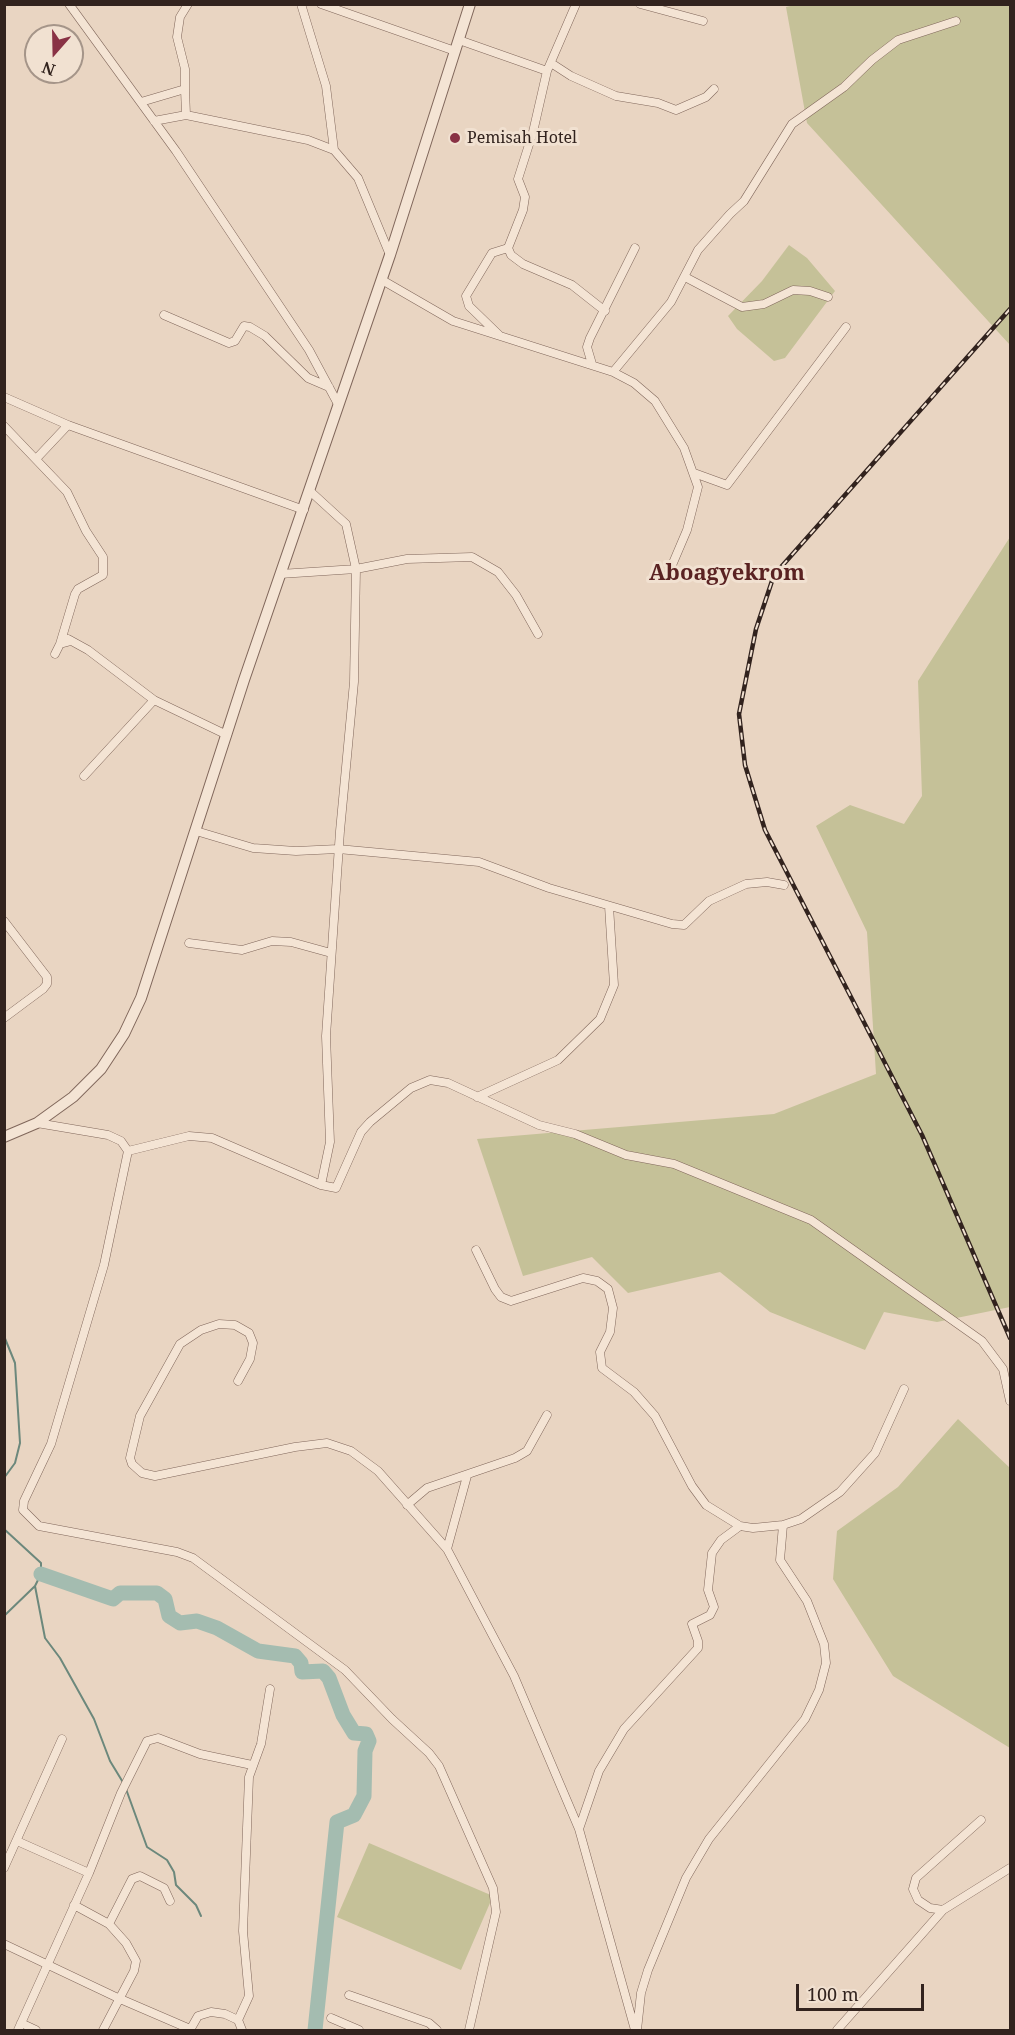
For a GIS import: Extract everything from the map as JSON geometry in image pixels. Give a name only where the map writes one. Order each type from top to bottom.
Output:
[{"type":"street","points":[[69,4],[141,102],[276,300],[338,404]]},
{"type":"street","points":[[186,115],[185,69],[177,37],[180,16],[188,4]]},
{"type":"street","points":[[301,4],[326,87],[334,150]]},
{"type":"street","points":[[321,4],[457,45],[549,67],[616,96],[658,103],[676,110],[706,97],[714,89]]},
{"type":"street","points":[[4,1137],[37,1123],[80,1090],[101,1069],[124,1034],[141,998],[159,950],[280,574],[311,492],[338,404],[382,280],[470,4]]},
{"type":"street","points":[[576,4],[549,67],[518,179],[525,197],[523,210],[508,248],[511,255],[523,264],[572,285],[604,311]]},
{"type":"street","points":[[640,4],[704,21]]},
{"type":"street","points":[[613,372],[658,320],[703,244],[744,201],[792,124],[844,87],[872,60],[898,40],[956,21]]},
{"type":"street","points":[[141,102],[185,89]]},
{"type":"street","points":[[154,121],[186,115],[308,140],[334,150],[358,178],[390,255]]},
{"type":"street","points":[[500,336],[470,306],[466,296],[492,253],[508,248]]},
{"type":"street","points":[[592,364],[587,347],[635,248]]},
{"type":"street","points":[[685,277],[742,307],[764,304],[794,290],[810,291],[828,297]]},
{"type":"street","points":[[382,280],[453,321],[613,372],[634,383],[655,401],[684,448],[698,487],[687,530],[667,577]]},
{"type":"street","points":[[164,315],[229,343],[235,341],[244,326],[250,327],[283,352],[308,378],[329,387]]},
{"type":"street","points":[[694,474],[727,485],[846,327]]},
{"type":"street","points":[[4,397],[68,425],[304,510]]},
{"type":"street","points":[[36,459],[68,425]]},
{"type":"street","points":[[4,426],[67,492],[86,531],[103,557],[103,575],[78,589],[55,654]]},
{"type":"street","points":[[311,492],[346,524],[356,569],[354,682],[338,849],[326,1036],[330,1142],[321,1185]]},
{"type":"street","points":[[280,574],[356,569],[407,559],[472,557],[498,572],[538,634]]},
{"type":"street","points":[[63,634],[154,700],[227,735]]},
{"type":"street","points":[[60,644],[70,641]]},
{"type":"street","points":[[84,776],[154,700]]},
{"type":"street","points":[[196,831],[253,848],[296,851],[338,849],[479,862],[549,888],[684,925],[709,901],[728,891],[746,884],[767,882],[784,885]]},
{"type":"street","points":[[477,1097],[558,1060],[600,1019],[614,985],[609,906]]},
{"type":"street","points":[[4,921],[8,933],[47,977],[47,984],[4,1018]]},
{"type":"street","points":[[189,943],[242,950],[272,941],[291,942],[332,953]]},
{"type":"street","points":[[128,1151],[189,1136],[212,1138],[331,1189],[339,1185],[361,1132],[411,1088],[430,1080],[448,1083],[539,1125],[575,1134],[626,1155],[674,1164],[811,1220],[982,1341],[1003,1370],[1011,1401]]},
{"type":"street","points":[[37,1123],[108,1135],[121,1141],[128,1151],[104,1265],[51,1444],[22,1510],[39,1526],[177,1552],[193,1558],[345,1671],[429,1753],[439,1766],[493,1888],[496,1912],[469,2031]]},
{"type":"street","points":[[476,1250],[495,1289],[501,1297],[511,1301],[583,1278],[597,1281],[608,1289],[613,1308],[610,1332],[600,1352],[602,1368],[634,1392],[655,1416],[692,1486],[706,1505],[740,1526],[753,1528],[783,1525],[801,1519],[840,1492],[875,1453],[904,1389]]},
{"type":"street","points":[[238,1381],[250,1359],[253,1343],[249,1333],[236,1325],[219,1324],[201,1330],[180,1344],[140,1416],[129,1458],[132,1464],[142,1473],[155,1476],[295,1447],[327,1443],[351,1451],[378,1471],[447,1548],[514,1676],[579,1829],[636,2031]]},
{"type":"street","points":[[407,1505],[427,1488],[467,1476],[515,1458],[527,1451],[546,1414]]},
{"type":"street","points":[[447,1548],[467,1476]]},
{"type":"street","points":[[636,2031],[641,1993],[648,1970],[686,1878],[709,1839],[805,1719],[819,1690],[826,1663],[824,1644],[807,1601],[780,1560],[783,1525]]},
{"type":"street","points":[[579,1829],[599,1771],[624,1729],[698,1648],[699,1641],[692,1624],[710,1615],[714,1607],[708,1590],[712,1553],[721,1540],[740,1526]]},
{"type":"street","points":[[242,2031],[238,2020],[249,1996],[243,1932],[252,1765],[261,1744],[270,1689]]},
{"type":"street","points":[[36,2031],[19,2027],[89,1873],[121,1793],[147,1741],[158,1738],[200,1754],[252,1765]]},
{"type":"street","points":[[4,1868],[62,1739]]},
{"type":"street","points":[[943,1910],[930,1908],[918,1900],[913,1889],[916,1878],[981,1820]]},
{"type":"street","points":[[17,1840],[89,1873]]},
{"type":"street","points":[[837,2031],[943,1910],[1011,1868]]},
{"type":"street","points":[[109,1924],[135,1876],[164,1888],[170,1901]]},
{"type":"street","points":[[74,1905],[109,1924],[126,1942],[136,1961],[134,1971],[118,1998],[103,2031]]},
{"type":"street","points":[[4,1944],[190,2030],[198,2016],[211,2012],[225,2014],[238,2020]]},
{"type":"street","points":[[349,1995],[429,2023],[437,2031]]},
{"type":"street","points":[[332,2018],[359,2031]]},
{"type":"shaded area","points":[[799,4],[1010,5],[1010,345],[807,123],[786,7]]},
{"type":"shaded area","points":[[789,245],[807,258],[835,291],[785,358],[774,361],[737,329],[728,316],[762,281]]},
{"type":"shaded area","points":[[1010,537],[1010,1307],[937,1322],[884,1312],[865,1350],[770,1312],[720,1272],[628,1293],[592,1257],[523,1276],[477,1139],[774,1114],[876,1074],[867,932],[816,826],[850,805],[904,824],[922,796],[918,681]]},
{"type":"shaded area","points":[[958,1419],[1010,1468],[1010,1748],[893,1676],[833,1579],[837,1531],[898,1487]]},
{"type":"shaded area","points":[[369,1843],[493,1896],[461,1970],[337,1917]]},
{"type":"waterway","points":[[4,1336],[15,1363],[20,1443],[15,1463],[4,1478]]},
{"type":"waterway","points":[[4,1529],[41,1563],[41,1574],[35,1586],[4,1616]]},
{"type":"waterway","points":[[41,1574],[113,1599],[120,1593],[157,1593],[165,1599],[169,1616],[180,1623],[197,1621],[217,1628],[258,1651],[295,1656],[301,1663],[302,1672],[323,1671],[329,1678],[343,1715],[354,1733],[366,1734],[369,1741],[365,1751],[364,1796],[354,1815],[337,1822],[315,2030]]},
{"type":"waterway","points":[[35,1586],[45,1638],[60,1658],[94,1719],[110,1761],[124,1784]]},
{"type":"waterway","points":[[126,1789],[147,1847],[167,1860],[174,1872],[176,1885],[196,1905],[201,1916]]},
{"type":"railway","points":[[1010,309],[774,575],[756,629],[739,714],[745,765],[765,830],[922,1135],[1010,1338]]},
{"type":"place","name":"Pemisah Hotel","points":[[455,138]]},
{"type":"district","name":"Aboagyekrom","points":[[727,574]]}]
